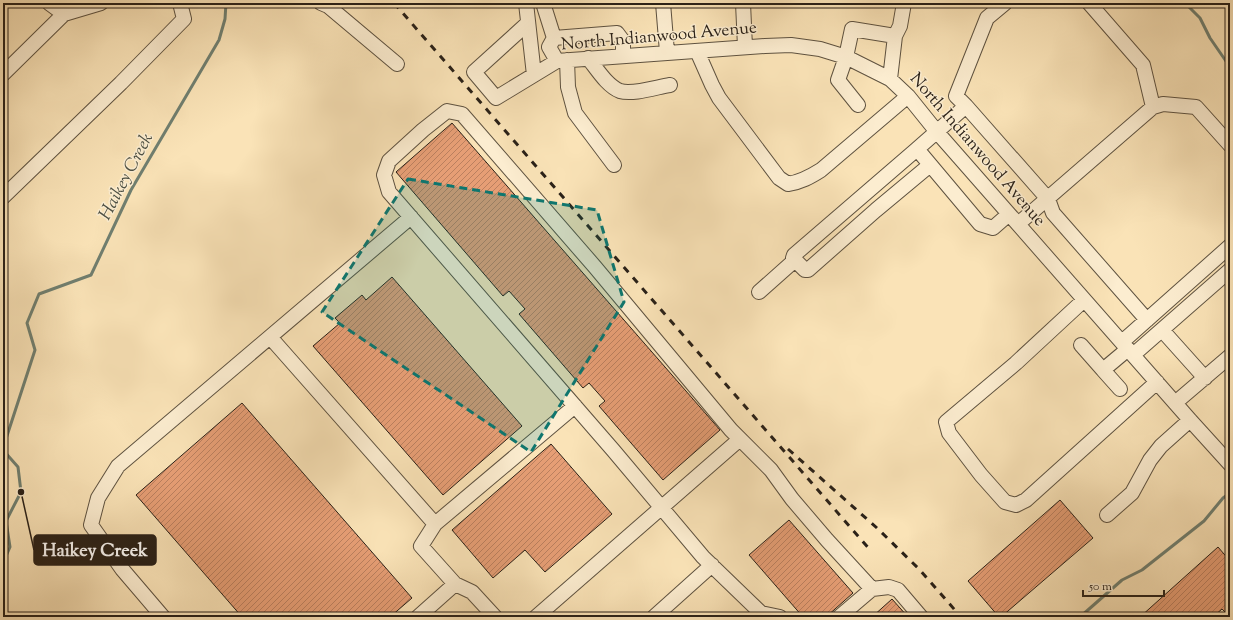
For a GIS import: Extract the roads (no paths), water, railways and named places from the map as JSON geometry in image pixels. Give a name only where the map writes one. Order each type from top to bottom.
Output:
[{"type":"street","points":[[49,3],[64,14]]},
{"type":"street","points":[[3,74],[64,14],[102,3]]},
{"type":"street","points":[[3,197],[121,83],[184,18],[180,3]]},
{"type":"street","points":[[321,3],[328,6],[397,64]]},
{"type":"street","points":[[526,3],[534,75]]},
{"type":"street","points":[[543,3],[554,38],[549,47],[562,61],[574,112],[614,164]]},
{"type":"street","points":[[663,3],[667,52]]},
{"type":"street","points":[[743,3],[745,47]]},
{"type":"street","points":[[890,79],[895,36],[900,26],[904,3]]},
{"type":"street","points":[[1005,3],[988,18],[956,96],[1048,199],[1053,213],[1147,320]]},
{"type":"street","points":[[1089,3],[1143,65],[1153,108]]},
{"type":"street","name":"North Indianwood Avenue","points":[[528,23],[474,72],[496,98],[534,75],[562,61],[623,55],[745,47],[791,46],[820,49],[846,57],[890,79],[908,96],[937,132],[1013,219],[1230,464]]},
{"type":"street","points":[[858,105],[838,80],[846,57],[852,30],[895,36]]},
{"type":"street","points":[[554,38],[617,33],[623,41],[623,55]]},
{"type":"street","points":[[697,51],[719,98],[779,178],[788,184],[798,183],[821,170],[908,96]]},
{"type":"street","points":[[588,58],[609,83],[620,91],[632,92],[670,85]]},
{"type":"street","points":[[917,149],[980,224],[993,228],[1013,219],[1048,199],[1153,108],[1163,104],[1196,107],[1230,145]]},
{"type":"street","points":[[930,165],[808,270],[805,270],[793,258],[794,255],[966,106]]},
{"type":"street","points":[[780,617],[761,612],[703,557],[662,507],[389,192],[384,175],[389,161],[423,130],[447,111],[462,114],[595,267],[731,430],[771,470],[792,499],[872,589]]},
{"type":"street","points":[[854,203],[867,218]]},
{"type":"street","points":[[163,617],[122,569],[91,525],[98,498],[118,466],[411,217]]},
{"type":"street","points":[[1128,349],[1147,320],[1230,246]]},
{"type":"street","points":[[759,292],[796,260]]},
{"type":"street","points":[[1103,370],[1128,349],[1162,330],[1230,270]]},
{"type":"street","points":[[1084,300],[1016,363],[946,422],[949,433],[981,475],[1005,502],[1016,505],[1026,500],[1157,382]]},
{"type":"street","points":[[1162,330],[1205,378]]},
{"type":"street","points":[[270,337],[435,524]]},
{"type":"street","points":[[1081,345],[1120,389]]},
{"type":"street","points":[[1175,403],[1230,356]]},
{"type":"street","points":[[495,617],[472,592],[456,584],[421,546],[435,524],[575,406]]},
{"type":"street","points":[[1107,515],[1132,493],[1150,460],[1160,446],[1190,420]]},
{"type":"street","points":[[539,616],[740,439]]},
{"type":"street","points":[[654,617],[712,565]]},
{"type":"street","points":[[418,617],[456,584]]},
{"type":"street","points":[[839,617],[872,589],[888,587],[898,590],[921,617]]},
{"type":"waterway","name":"Haikey Creek","points":[[3,448],[35,350],[27,323],[39,294],[91,275],[131,190],[219,40],[225,19],[226,3]]},
{"type":"waterway","name":"Haikey Creek","points":[[1185,3],[1200,18],[1210,38],[1230,67]]},
{"type":"waterway","name":"Haikey Creek","points":[[3,450],[18,467],[21,492],[6,521],[10,547],[3,563]]},
{"type":"waterway","name":"Haikey Creek","points":[[1080,617],[1122,580],[1142,570],[1204,521],[1223,498],[1230,493]]},
{"type":"railway","points":[[394,3],[871,551]]},
{"type":"railway","points":[[788,449],[877,528],[919,569],[961,617]]},
{"type":"place","name":"Haikey Creek","points":[[21,492]]}]
